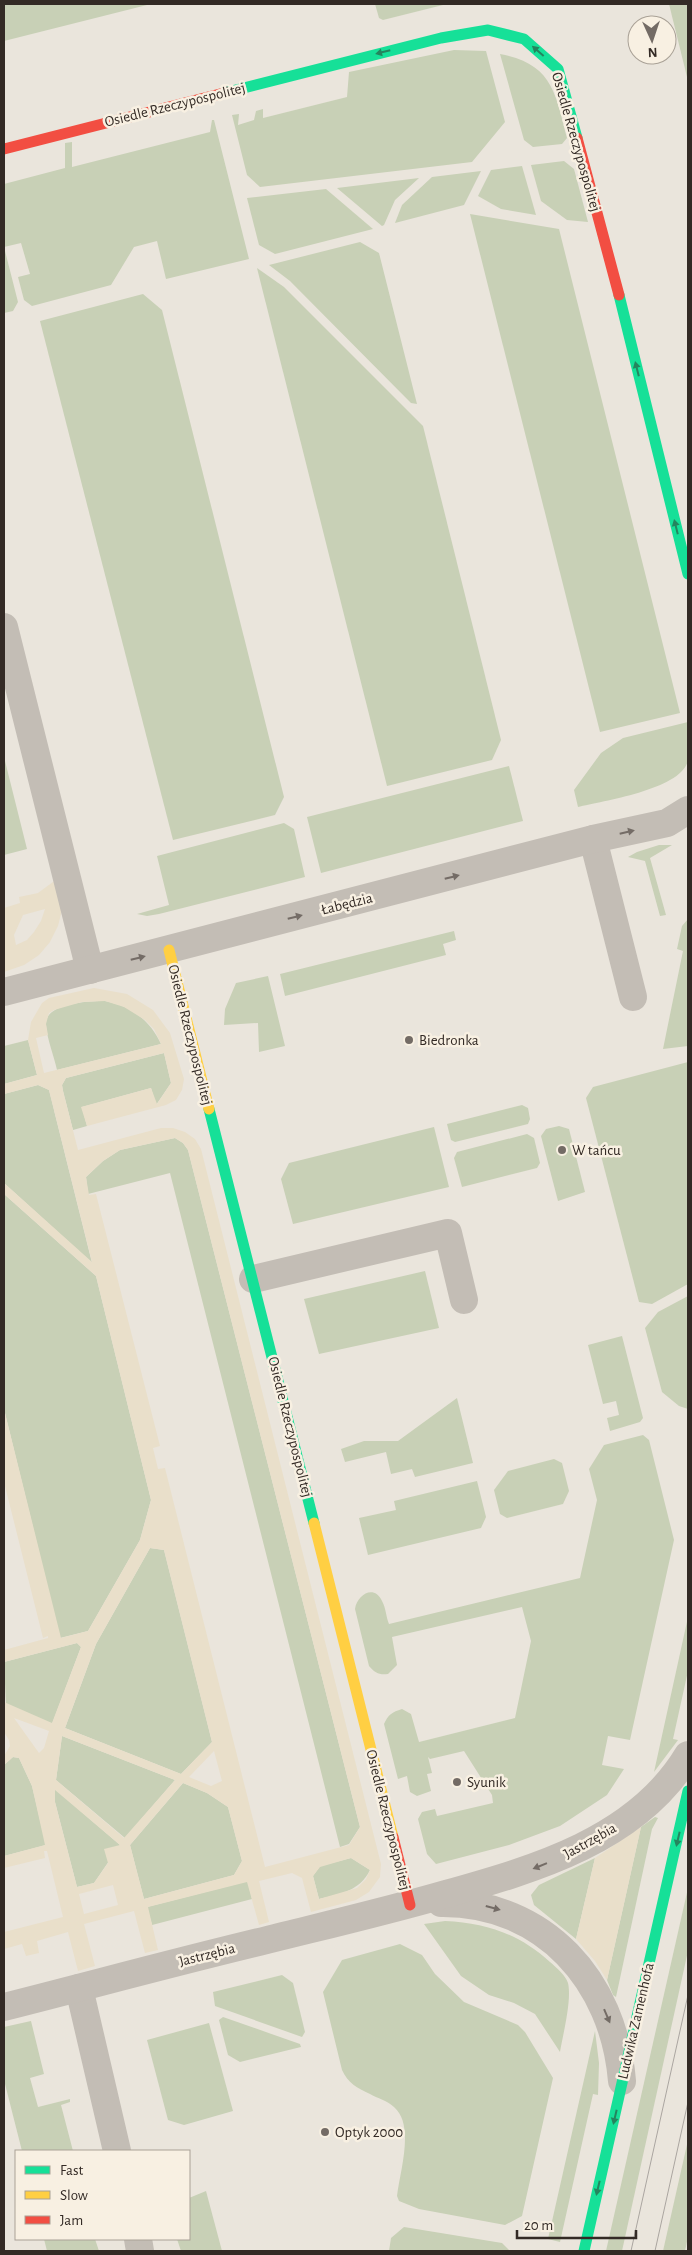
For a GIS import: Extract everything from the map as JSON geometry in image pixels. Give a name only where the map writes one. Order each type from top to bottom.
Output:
[{"type":"street","name":"Osiedle Rzeczypospolitej","points":[[4,149],[440,38],[488,30],[524,40],[558,69],[621,304],[688,574]]},
{"type":"street","points":[[4,627],[90,970]]},
{"type":"street","name":"Łabędzia","points":[[4,992],[594,840],[667,823],[688,810]]},
{"type":"street","points":[[594,840],[633,997]]},
{"type":"street","name":"Osiedle Rzeczypospolitej","points":[[169,950],[254,1279],[410,1905]]},
{"type":"street","points":[[254,1279],[448,1233],[464,1300]]},
{"type":"street","name":"Jastrzębia","points":[[4,2007],[410,1905],[519,1874],[591,1842],[644,1807],[672,1777],[688,1755]]},
{"type":"street","name":"Ludwika Zamenhofa","points":[[584,2251],[688,1791]]},
{"type":"street","name":"Jastrzębia","points":[[410,1905],[438,1903],[477,1904],[508,1913],[548,1936],[576,1964],[600,2001],[614,2032],[622,2085]]},
{"type":"street","points":[[79,1988],[117,2150]]},
{"type":"green space","points":[[4,4],[151,4],[4,41]]},
{"type":"green space","points":[[375,4],[447,4],[383,20],[379,18]]},
{"type":"green space","points":[[669,4],[688,4],[688,81],[677,36],[677,15],[672,15]]},
{"type":"green space","points":[[454,50],[486,51],[505,122],[472,162],[260,187],[247,175],[232,115],[239,114],[238,125],[254,120],[256,111],[263,109],[263,118],[347,97],[349,72]]},
{"type":"green space","points":[[500,54],[531,65],[549,83],[555,94],[567,138],[562,144],[533,147],[524,140]]},
{"type":"green space","points":[[212,120],[214,120],[249,259],[166,279],[157,241],[134,247],[111,285],[32,306],[24,300],[18,277],[30,274],[21,243],[4,247],[4,184],[65,168],[65,143],[72,142],[72,167],[210,132]]},
{"type":"green space","points":[[564,161],[574,169],[588,222],[567,220],[541,201],[531,165]]},
{"type":"green space","points":[[522,166],[536,215],[501,209],[478,196],[491,170]]},
{"type":"green space","points":[[481,171],[464,205],[395,223],[402,205],[432,177]]},
{"type":"green space","points":[[419,178],[395,200],[382,226],[337,188]]},
{"type":"green space","points":[[326,189],[373,229],[275,254],[259,245],[247,198]]},
{"type":"green space","points":[[470,214],[559,229],[680,713],[600,732]]},
{"type":"green space","points":[[360,242],[379,253],[417,404],[411,403],[290,281],[269,265]]},
{"type":"green space","points":[[4,247],[18,302],[13,311],[4,313]]},
{"type":"green space","points":[[257,268],[284,287],[423,426],[501,740],[492,760],[387,786]]},
{"type":"green space","points":[[143,294],[162,310],[284,797],[275,815],[173,840],[40,321]]},
{"type":"green space","points":[[688,722],[688,760],[683,770],[672,779],[640,792],[578,807],[574,790],[601,753],[623,738]]},
{"type":"green space","points":[[4,757],[27,849],[4,855]]},
{"type":"green space","points":[[509,766],[523,821],[321,873],[307,817]]},
{"type":"green space","points":[[284,823],[294,829],[305,877],[159,914],[147,916],[137,914],[169,905],[157,856]]},
{"type":"green space","points":[[659,845],[672,845],[650,858],[666,915],[660,916],[645,861],[628,857]]},
{"type":"green space","points":[[688,919],[688,1046],[663,1049],[683,951],[677,949],[682,926]]},
{"type":"green space","points":[[454,931],[456,940],[443,944],[446,955],[285,996],[280,974]]},
{"type":"green space","points":[[268,976],[285,1046],[259,1052],[258,1023],[224,1025],[225,1009],[236,983]]},
{"type":"green space","points":[[105,1001],[123,1006],[139,1015],[157,1035],[161,1044],[57,1070],[49,1042],[46,1025],[47,1018],[52,1012],[69,1005]]},
{"type":"green space","points":[[28,1040],[37,1075],[4,1084],[4,1046]]},
{"type":"green space","points":[[164,1053],[171,1083],[156,1105],[151,1088],[82,1107],[87,1126],[73,1130],[62,1085],[66,1078]]},
{"type":"green space","points":[[688,1062],[688,1284],[652,1304],[639,1302],[586,1098],[593,1087]]},
{"type":"green space","points":[[38,1085],[49,1090],[92,1263],[4,1183],[4,1094]]},
{"type":"green space","points":[[522,1105],[528,1108],[530,1119],[528,1124],[455,1142],[451,1140],[447,1124]]},
{"type":"green space","points":[[559,1126],[569,1129],[585,1192],[558,1201],[541,1136],[546,1129]]},
{"type":"green space","points":[[434,1127],[449,1187],[293,1224],[281,1179],[289,1163]]},
{"type":"green space","points":[[527,1134],[534,1138],[540,1163],[537,1168],[462,1187],[454,1158],[457,1152]]},
{"type":"green space","points":[[175,1138],[183,1143],[188,1150],[360,1827],[349,1844],[340,1847],[170,1173],[88,1194],[86,1177],[103,1161],[120,1150]]},
{"type":"green space","points":[[4,1194],[96,1276],[151,1500],[140,1540],[88,1631],[60,1638],[4,1409]]},
{"type":"green space","points":[[425,1271],[439,1328],[319,1354],[304,1299]]},
{"type":"green space","points":[[688,1296],[688,1409],[679,1406],[662,1392],[645,1328],[658,1312]]},
{"type":"green space","points":[[622,1336],[643,1418],[640,1422],[610,1431],[607,1418],[619,1415],[616,1401],[603,1404],[588,1345]]},
{"type":"green space","points":[[457,1398],[473,1463],[415,1477],[412,1469],[391,1474],[386,1452],[345,1462],[341,1449],[364,1441],[398,1441]]},
{"type":"green space","points":[[643,1435],[649,1440],[674,1540],[630,1740],[608,1736],[602,1765],[624,1769],[607,1795],[560,1826],[509,1845],[436,1864],[427,1854],[418,1819],[422,1812],[435,1809],[437,1816],[493,1803],[492,1795],[464,1751],[430,1759],[428,1757],[432,1773],[427,1774],[431,1791],[417,1796],[410,1792],[407,1776],[398,1779],[384,1724],[391,1714],[402,1709],[411,1714],[419,1742],[515,1718],[531,1641],[522,1607],[392,1637],[397,1665],[388,1674],[380,1674],[369,1666],[355,1609],[356,1604],[366,1593],[375,1593],[383,1604],[389,1624],[580,1578],[597,1500],[589,1469],[604,1445]]},
{"type":"green space","points":[[554,1459],[562,1463],[569,1491],[563,1504],[507,1518],[500,1514],[494,1490],[508,1471]]},
{"type":"green space","points":[[477,1481],[486,1517],[481,1528],[368,1555],[359,1518],[396,1510],[394,1501]]},
{"type":"green space","points":[[150,1548],[164,1550],[212,1742],[181,1774],[65,1728],[96,1644]]},
{"type":"green space","points":[[688,1617],[688,1671],[673,1739],[678,1740],[654,1772]]},
{"type":"green space","points":[[77,1643],[81,1647],[52,1724],[6,1705],[4,1662]]},
{"type":"green space","points":[[62,1736],[175,1780],[125,1838],[56,1780]]},
{"type":"green space","points":[[13,1757],[19,1758],[32,1786],[46,1845],[4,1856],[4,1765]]},
{"type":"green space","points":[[183,1783],[207,1793],[228,1807],[242,1861],[234,1875],[144,1899],[130,1845]]},
{"type":"green space","points":[[55,1789],[120,1845],[94,1883],[77,1887],[55,1802]]},
{"type":"green space","points":[[655,1817],[658,1818],[652,1829],[616,1997],[613,1995],[607,1980],[641,1827]]},
{"type":"green space","points":[[351,1858],[370,1870],[366,1877],[361,1883],[349,1890],[319,1899],[313,1876],[320,1866]]},
{"type":"green space","points":[[595,1858],[576,1939],[534,1905],[531,1895],[539,1885]]},
{"type":"green space","points":[[248,1881],[252,1899],[152,1925],[147,1907]]},
{"type":"green space","points":[[688,1888],[688,1951],[622,2251],[606,2251]]},
{"type":"green space","points":[[445,1921],[489,1927],[514,1937],[538,1952],[563,1975],[568,1983],[569,1998],[560,2052],[535,2014],[514,2003],[489,1995],[461,1976],[424,1924]]},
{"type":"green space","points":[[400,1944],[422,1955],[435,1974],[464,2002],[518,2025],[525,2032],[553,2078],[522,2216],[505,2225],[419,2209],[399,2201],[397,2196],[405,2136],[404,2125],[400,2115],[389,2103],[353,2085],[342,2070],[323,1992],[342,1960]]},
{"type":"green space","points":[[282,1975],[293,1983],[305,2032],[302,2037],[215,2006],[213,1992]]},
{"type":"green space","points":[[223,2017],[300,2044],[301,2047],[240,2062],[228,2055],[219,2020]]},
{"type":"green space","points":[[31,2021],[44,2074],[30,2078],[38,2107],[70,2099],[70,2102],[61,2105],[73,2150],[22,2150],[4,2080],[4,2027]]},
{"type":"green space","points":[[209,2023],[233,2111],[184,2125],[168,2120],[147,2040]]},
{"type":"green space","points":[[595,2031],[599,2063],[598,2095],[593,2094],[560,2242],[548,2239]]},
{"type":"green space","points":[[688,2140],[688,2237],[685,2251],[663,2251]]},
{"type":"green space","points":[[206,2191],[222,2251],[181,2251],[177,2240],[190,2240],[190,2198]]},
{"type":"green space","points":[[404,2227],[502,2243],[510,2251],[389,2251],[391,2238]]},
{"type":"green space","points":[[44,2240],[95,2240],[99,2251],[47,2251]]},
{"type":"shaded area","points":[[57,879],[62,910],[58,926],[50,942],[39,955],[24,965],[4,972],[4,908],[20,903],[19,897],[38,893]],"holes":[[[45,909],[41,921],[27,940],[16,945],[14,935],[23,915]]]},
{"type":"shaded area","points":[[94,988],[127,994],[153,1010],[170,1033],[184,1079],[182,1090],[176,1100],[166,1105],[87,1126],[81,1107],[151,1088],[157,1104],[171,1083],[164,1053],[66,1078],[62,1085],[63,1091],[78,1150],[161,1128],[173,1128],[185,1132],[195,1139],[201,1149],[381,1864],[380,1877],[369,1892],[356,1900],[311,1912],[302,1878],[292,1873],[259,1881],[269,1922],[259,1925],[247,1882],[148,1907],[158,1950],[145,1953],[134,1911],[84,1924],[95,1966],[78,1971],[68,1932],[37,1941],[39,1953],[26,1956],[22,1944],[4,1949],[4,1932],[63,1917],[47,1851],[44,1851],[45,1858],[4,1868],[4,1856],[45,1845],[32,1786],[19,1758],[13,1757],[4,1765],[4,1756],[10,1746],[4,1732],[4,1702],[52,1723],[81,1647],[77,1643],[4,1662],[4,1650],[48,1638],[48,1636],[43,1638],[4,1482],[4,1409],[61,1638],[88,1631],[140,1540],[151,1500],[96,1276],[4,1194],[4,1183],[92,1262],[49,1090],[38,1085],[4,1094],[4,1084],[37,1075],[28,1040],[31,1022],[42,1003],[49,998]],"holes":[[[105,1001],[124,1007],[145,1020],[154,1029],[161,1044],[44,1073],[36,1038],[48,1035],[46,1024],[49,1013],[82,1002]],[[175,1138],[183,1143],[188,1150],[360,1827],[349,1845],[265,1867],[165,1468],[158,1469],[153,1448],[160,1446],[96,1194],[89,1195],[86,1177],[103,1161],[120,1150]],[[150,1548],[164,1550],[212,1742],[181,1774],[65,1728],[96,1644]],[[14,1718],[49,1731],[44,1748],[39,1753]],[[62,1736],[175,1780],[124,1838],[56,1780]],[[214,1751],[222,1781],[211,1786],[189,1777]],[[183,1783],[207,1793],[228,1807],[242,1861],[234,1875],[144,1899],[130,1845]],[[55,1790],[120,1845],[104,1849],[108,1863],[94,1883],[77,1887],[55,1802]],[[351,1858],[370,1870],[366,1879],[357,1888],[319,1899],[313,1876],[320,1867]],[[113,1885],[118,1905],[84,1914],[79,1894]]]},
{"type":"shaded area","points":[[641,1827],[607,1980],[595,1961],[576,1939],[595,1858]]},
{"type":"tram line","points":[[631,2251],[688,1995]]},
{"type":"tram line","points":[[655,2251],[688,2102]]},
{"type":"traffic: fast","points":[[224,93],[441,38],[488,30],[524,39],[558,69],[577,138]]},
{"type":"traffic: fast","points":[[619,295],[688,574]]},
{"type":"traffic: fast","points":[[209,1109],[314,1523]]},
{"type":"traffic: fast","points":[[584,2251],[688,1791]]},
{"type":"traffic: slow","points":[[169,950],[209,1109]]},
{"type":"traffic: slow","points":[[314,1523],[393,1837]]},
{"type":"traffic: jam","points":[[4,149],[224,93]]},
{"type":"traffic: jam","points":[[577,138],[619,295]]},
{"type":"traffic: jam","points":[[393,1837],[410,1905]]},
{"type":"place","name":"Biedronka","points":[[409,1040]]},
{"type":"place","name":"W tańcu","points":[[562,1150]]},
{"type":"place","name":"Syunik","points":[[457,1782]]},
{"type":"place","name":"Optyk 2000","points":[[325,2132]]}]
